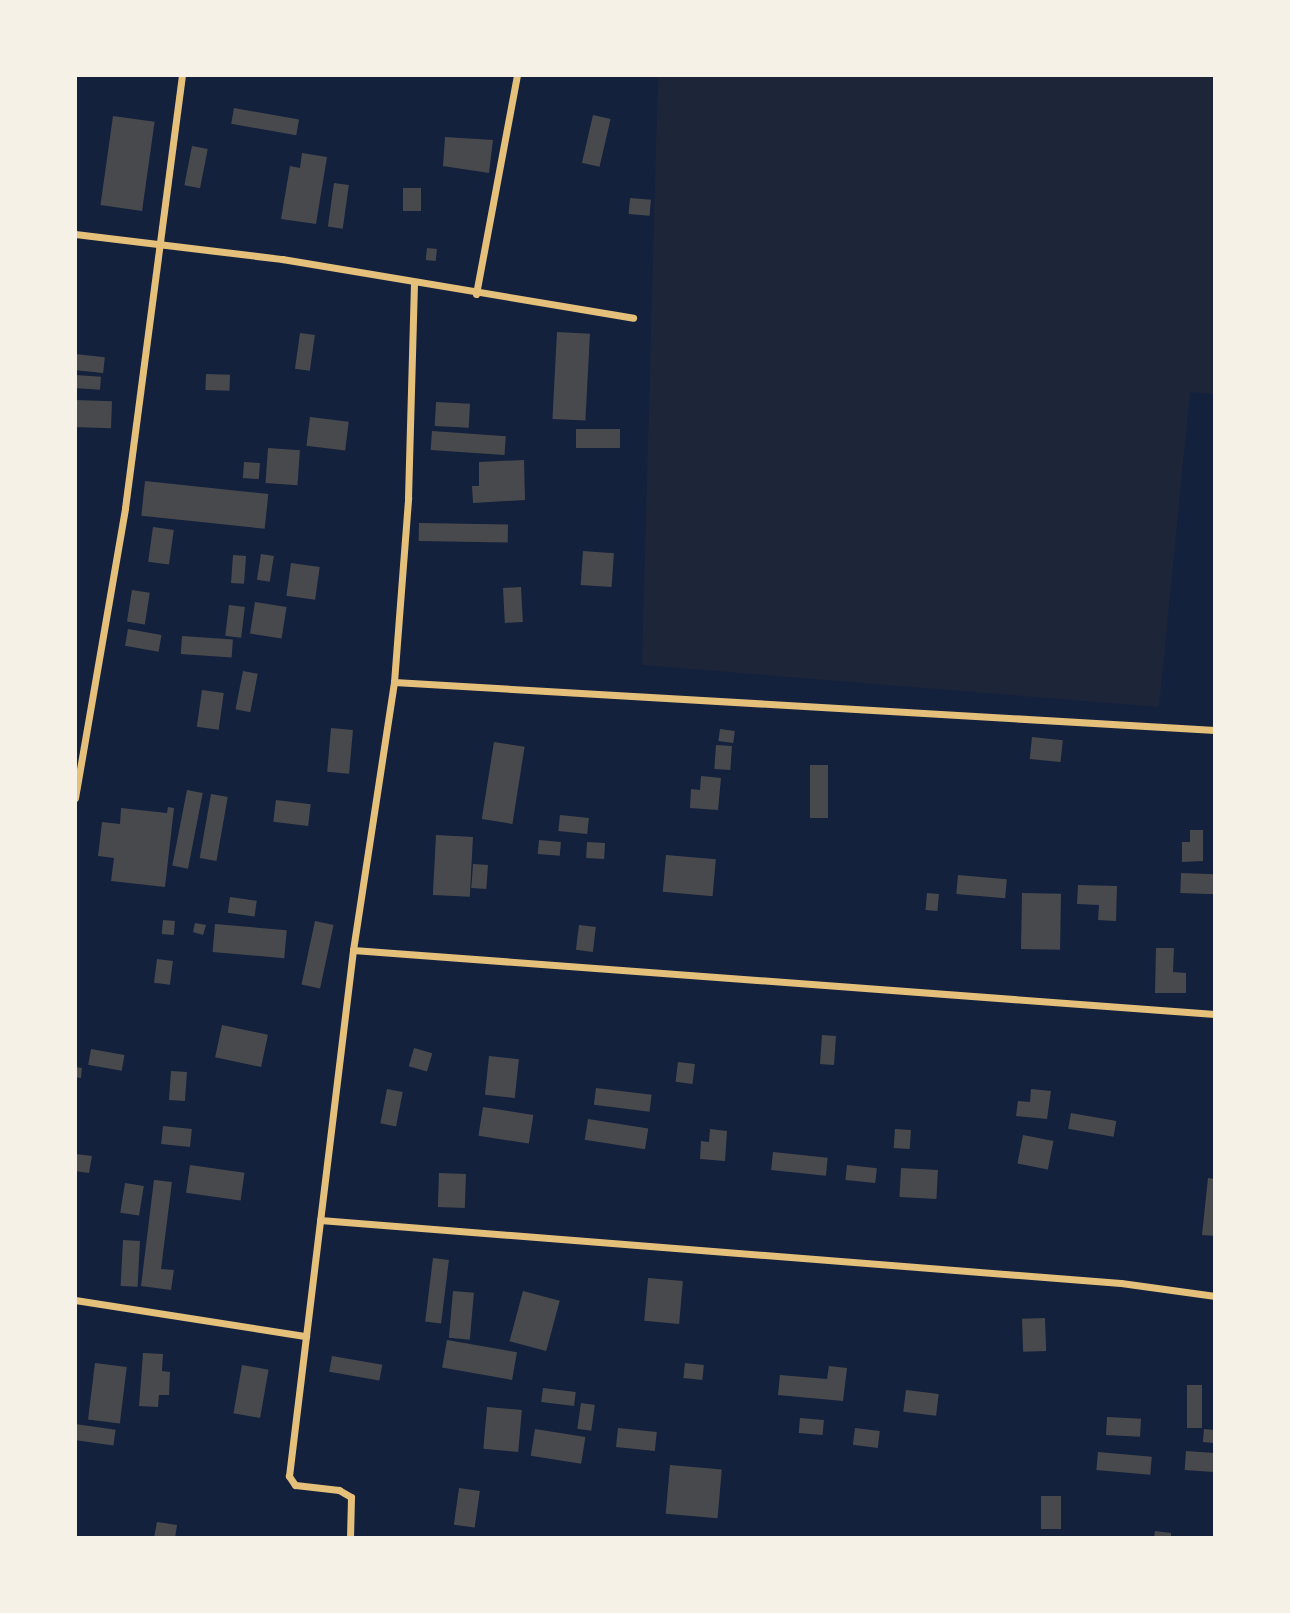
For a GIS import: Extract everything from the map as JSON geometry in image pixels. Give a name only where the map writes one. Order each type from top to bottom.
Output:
[{"type":"street","points":[[75,798],[78,767],[125,508],[182,75]]},
{"type":"street","points":[[477,293],[517,75]]},
{"type":"street","points":[[75,234],[282,259],[414,284],[633,318]]},
{"type":"street","points":[[350,1538],[351,1497],[339,1490],[295,1485],[289,1476],[353,950],[394,682],[408,498],[414,284]]},
{"type":"street","points":[[394,682],[1215,730]]},
{"type":"street","points":[[353,950],[1215,1014]]},
{"type":"street","points":[[320,1220],[1121,1283],[1215,1296]]},
{"type":"street","points":[[75,1300],[306,1336]]},
{"type":"shaded area","points":[[658,75],[1215,75],[1215,394],[1190,392],[1159,707],[642,665]]},
{"type":"building","points":[[234,108],[299,119],[296,135],[231,124]]},
{"type":"building","points":[[593,115],[611,119],[600,167],[582,163]]},
{"type":"building","points":[[113,116],[155,122],[142,211],[100,205]]},
{"type":"building","points":[[445,137],[493,140],[489,173],[443,166]]},
{"type":"building","points":[[192,146],[208,149],[200,188],[184,185]]},
{"type":"building","points":[[302,153],[327,157],[316,224],[281,219],[290,166],[300,168]]},
{"type":"building","points":[[334,183],[349,185],[343,229],[328,227]]},
{"type":"building","points":[[403,188],[421,188],[421,211],[403,211]]},
{"type":"building","points":[[630,198],[651,200],[650,216],[629,214]]},
{"type":"building","points":[[427,248],[437,249],[436,261],[426,260]]},
{"type":"building","points":[[557,332],[590,334],[585,421],[552,419]]},
{"type":"building","points":[[300,333],[315,335],[310,371],[295,369]]},
{"type":"building","points":[[75,354],[105,357],[103,373],[75,370]]},
{"type":"building","points":[[206,374],[230,375],[229,391],[205,390]]},
{"type":"building","points":[[75,375],[101,377],[100,390],[75,388]]},
{"type":"building","points":[[75,400],[112,401],[111,428],[75,427]]},
{"type":"building","points":[[436,402],[470,404],[469,428],[435,426]]},
{"type":"building","points":[[310,417],[349,422],[345,451],[306,446]]},
{"type":"building","points":[[576,429],[620,429],[620,448],[576,448]]},
{"type":"building","points":[[432,431],[506,436],[504,455],[431,450]]},
{"type":"building","points":[[268,448],[300,450],[297,485],[266,483]]},
{"type":"building","points":[[524,460],[525,500],[473,503],[472,486],[479,486],[479,462]]},
{"type":"building","points":[[244,462],[260,463],[259,479],[243,478]]},
{"type":"building","points":[[145,481],[268,494],[265,529],[141,516]]},
{"type":"building","points":[[419,523],[508,525],[508,543],[419,541]]},
{"type":"building","points":[[153,527],[174,530],[169,565],[148,562]]},
{"type":"building","points":[[583,551],[614,553],[612,587],[581,585]]},
{"type":"building","points":[[261,554],[274,556],[270,582],[257,580]]},
{"type":"building","points":[[233,555],[246,556],[244,584],[231,583]]},
{"type":"building","points":[[291,563],[320,567],[315,600],[286,596]]},
{"type":"building","points":[[521,587],[523,622],[505,623],[503,588]]},
{"type":"building","points":[[132,590],[150,593],[145,624],[127,622]]},
{"type":"building","points":[[255,602],[287,607],[282,639],[250,634]]},
{"type":"building","points":[[229,605],[245,607],[241,638],[225,636]]},
{"type":"building","points":[[128,629],[161,635],[159,652],[125,646]]},
{"type":"building","points":[[182,636],[233,640],[232,658],[181,654]]},
{"type":"building","points":[[243,671],[258,674],[250,712],[236,709]]},
{"type":"building","points":[[202,690],[224,693],[219,730],[197,727]]},
{"type":"building","points":[[331,728],[353,730],[349,774],[327,772]]},
{"type":"building","points":[[720,729],[735,731],[733,743],[718,741]]},
{"type":"building","points":[[1032,737],[1063,740],[1061,762],[1030,759]]},
{"type":"building","points":[[494,742],[525,747],[512,824],[482,819]]},
{"type":"building","points":[[716,745],[732,746],[730,770],[714,769]]},
{"type":"building","points":[[810,765],[828,765],[828,818],[810,818]]},
{"type":"building","points":[[701,776],[721,778],[718,810],[690,808],[691,789],[700,790]]},
{"type":"building","points":[[187,790],[203,793],[188,869],[172,866]]},
{"type":"building","points":[[211,794],[228,797],[216,861],[200,858]]},
{"type":"building","points":[[276,800],[311,804],[308,826],[273,822]]},
{"type":"building","points":[[168,807],[174,808],[165,887],[111,881],[114,858],[98,856],[102,822],[120,824],[121,808],[167,813]]},
{"type":"building","points":[[560,815],[589,818],[587,834],[558,831]]},
{"type":"building","points":[[1190,830],[1203,830],[1203,861],[1182,862],[1182,842],[1190,842]]},
{"type":"building","points":[[436,835],[473,837],[470,897],[433,895]]},
{"type":"building","points":[[539,840],[561,842],[560,856],[538,854]]},
{"type":"building","points":[[587,842],[605,843],[604,859],[586,858]]},
{"type":"building","points":[[666,855],[716,859],[713,896],[663,892]]},
{"type":"building","points":[[473,864],[488,865],[486,889],[471,888]]},
{"type":"building","points":[[1181,873],[1215,874],[1214,894],[1180,893]]},
{"type":"building","points":[[958,875],[1007,879],[1005,898],[956,894]]},
{"type":"building","points":[[1078,885],[1117,886],[1116,921],[1098,920],[1099,905],[1077,904]]},
{"type":"building","points":[[927,893],[939,894],[937,911],[926,910]]},
{"type":"building","points":[[1022,893],[1061,894],[1060,950],[1021,949]]},
{"type":"building","points":[[230,897],[257,901],[255,917],[228,913]]},
{"type":"building","points":[[163,920],[175,921],[174,935],[162,934]]},
{"type":"building","points":[[315,921],[334,925],[320,989],[301,985]]},
{"type":"building","points":[[195,923],[206,925],[203,935],[193,932]]},
{"type":"building","points":[[215,924],[287,930],[284,958],[213,952]]},
{"type":"building","points":[[579,925],[596,927],[593,952],[576,950]]},
{"type":"building","points":[[1156,948],[1174,948],[1173,972],[1186,973],[1186,993],[1155,993]]},
{"type":"building","points":[[157,959],[173,961],[170,985],[154,983]]},
{"type":"building","points":[[222,1025],[268,1035],[261,1067],[215,1057]]},
{"type":"building","points":[[822,1035],[836,1036],[834,1065],[820,1064]]},
{"type":"building","points":[[414,1048],[432,1053],[427,1072],[409,1066]]},
{"type":"building","points":[[91,1049],[124,1055],[122,1071],[88,1065]]},
{"type":"building","points":[[489,1056],[519,1059],[515,1098],[485,1095]]},
{"type":"building","points":[[678,1062],[695,1064],[692,1084],[676,1082]]},
{"type":"building","points":[[75,1067],[82,1068],[81,1078],[75,1077]]},
{"type":"building","points":[[171,1071],[187,1072],[185,1101],[169,1100]]},
{"type":"building","points":[[596,1088],[652,1095],[650,1112],[594,1105]]},
{"type":"building","points":[[387,1089],[403,1092],[396,1126],[380,1123]]},
{"type":"building","points":[[1031,1089],[1051,1091],[1047,1119],[1016,1116],[1018,1101],[1030,1102]]},
{"type":"building","points":[[483,1107],[533,1115],[529,1144],[478,1136]]},
{"type":"building","points":[[1071,1113],[1116,1121],[1114,1137],[1068,1129]]},
{"type":"building","points":[[588,1119],[648,1129],[645,1149],[585,1140]]},
{"type":"building","points":[[163,1126],[192,1129],[190,1147],[161,1144]]},
{"type":"building","points":[[710,1129],[727,1131],[725,1161],[700,1159],[701,1141],[709,1142]]},
{"type":"building","points":[[895,1129],[911,1130],[910,1149],[894,1148]]},
{"type":"building","points":[[1023,1135],[1053,1141],[1048,1169],[1017,1163]]},
{"type":"building","points":[[773,1152],[828,1158],[826,1176],[771,1170]]},
{"type":"building","points":[[75,1154],[92,1156],[89,1173],[75,1171]]},
{"type":"building","points":[[190,1165],[244,1173],[241,1200],[186,1193]]},
{"type":"building","points":[[847,1165],[877,1168],[875,1183],[845,1180]]},
{"type":"building","points":[[901,1168],[938,1170],[936,1199],[899,1197]]},
{"type":"building","points":[[439,1173],[466,1174],[465,1208],[438,1207]]},
{"type":"building","points":[[1208,1178],[1215,1179],[1215,1236],[1202,1235]]},
{"type":"building","points":[[154,1180],[172,1182],[161,1269],[174,1270],[171,1290],[141,1286]]},
{"type":"building","points":[[125,1183],[144,1186],[139,1216],[120,1213]]},
{"type":"building","points":[[123,1240],[140,1241],[138,1287],[121,1286]]},
{"type":"building","points":[[433,1258],[449,1260],[441,1323],[425,1322]]},
{"type":"building","points":[[648,1278],[683,1281],[679,1324],[644,1321]]},
{"type":"building","points":[[453,1291],[474,1293],[470,1340],[449,1338]]},
{"type":"building","points":[[523,1291],[560,1301],[546,1351],[510,1341]]},
{"type":"building","points":[[1045,1318],[1046,1351],[1023,1352],[1022,1319]]},
{"type":"building","points":[[447,1340],[517,1352],[512,1380],[442,1368]]},
{"type":"building","points":[[143,1353],[163,1354],[162,1371],[170,1372],[169,1395],[159,1395],[158,1407],[139,1406]]},
{"type":"building","points":[[332,1356],[382,1365],[379,1381],[329,1372]]},
{"type":"building","points":[[95,1363],[127,1367],[120,1423],[88,1420]]},
{"type":"building","points":[[685,1363],[704,1365],[702,1380],[683,1378]]},
{"type":"building","points":[[242,1365],[269,1370],[260,1418],[233,1413]]},
{"type":"building","points":[[829,1366],[847,1368],[843,1401],[778,1395],[780,1375],[827,1379]]},
{"type":"building","points":[[1187,1385],[1202,1385],[1202,1428],[1187,1428]]},
{"type":"building","points":[[543,1388],[576,1392],[574,1406],[541,1402]]},
{"type":"building","points":[[906,1390],[939,1394],[936,1416],[903,1412]]},
{"type":"building","points":[[581,1403],[595,1405],[591,1431],[577,1429]]},
{"type":"building","points":[[487,1407],[522,1410],[518,1452],[483,1449]]},
{"type":"building","points":[[1107,1417],[1141,1419],[1140,1437],[1106,1435]]},
{"type":"building","points":[[800,1418],[824,1420],[823,1435],[799,1433]]},
{"type":"building","points":[[75,1424],[116,1430],[113,1446],[75,1440]]},
{"type":"building","points":[[618,1428],[657,1432],[655,1451],[616,1447]]},
{"type":"building","points":[[855,1428],[880,1431],[878,1448],[853,1445]]},
{"type":"building","points":[[535,1429],[585,1437],[581,1464],[531,1456]]},
{"type":"building","points":[[1204,1429],[1215,1430],[1214,1443],[1203,1442]]},
{"type":"building","points":[[1186,1451],[1215,1453],[1214,1472],[1185,1470]]},
{"type":"building","points":[[1098,1452],[1152,1457],[1150,1475],[1096,1470]]},
{"type":"building","points":[[670,1465],[722,1470],[718,1518],[666,1514]]},
{"type":"building","points":[[459,1488],[480,1491],[475,1528],[454,1525]]},
{"type":"building","points":[[1041,1496],[1061,1496],[1061,1529],[1041,1529]]},
{"type":"building","points":[[157,1522],[177,1525],[175,1538],[154,1538]]},
{"type":"building","points":[[1155,1531],[1171,1533],[1171,1538],[1154,1538]]}]
